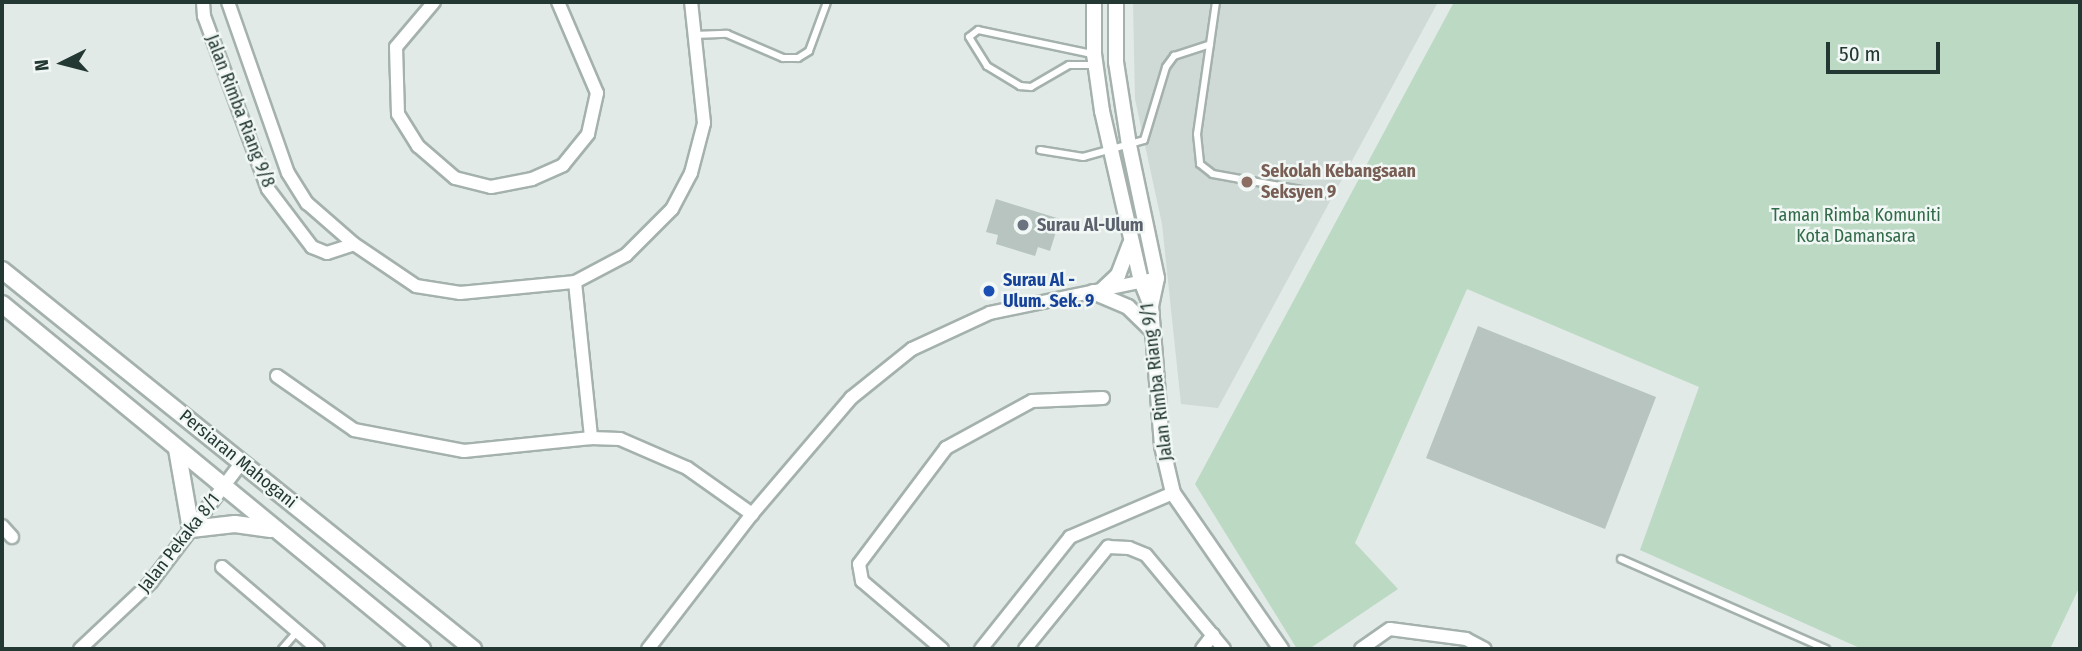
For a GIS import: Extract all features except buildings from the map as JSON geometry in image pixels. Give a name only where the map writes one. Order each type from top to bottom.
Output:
[{"type":"main road","name":"Persiaran Mahogani","points":[[2,270],[473,649]]},
{"type":"main road","name":"Persiaran Mahogani","points":[[2,304],[422,649]]},
{"type":"main road","points":[[177,449],[191,529],[235,524],[277,531]]},
{"type":"street","name":"Jalan Rimba Riang 9/8","points":[[203,2],[204,16],[268,189],[312,247],[327,253],[354,244]]},
{"type":"street","name":"Jalan Rimba Riang 9/8","points":[[228,2],[288,173],[307,203],[354,244],[416,286],[460,293],[575,282],[626,255],[672,209],[691,173],[704,123],[691,2]]},
{"type":"street","points":[[434,2],[396,47],[398,114],[418,146],[455,178],[491,187],[532,179],[563,166],[588,134],[597,93],[558,2]]},
{"type":"street","name":"Jalan Rimba Riang 9/1","points":[[1094,2],[1095,60],[1110,150],[1141,281],[1151,306],[1162,446],[1173,493],[1281,649]]},
{"type":"street","points":[[1116,2],[1116,62],[1129,145],[1157,278],[1151,306]]},
{"type":"street","points":[[1098,290],[1126,263],[1131,241]]},
{"type":"street","points":[[648,649],[752,514],[850,398],[912,349],[990,313],[1157,278]]},
{"type":"street","points":[[575,282],[592,438]]},
{"type":"street","points":[[1098,290],[1128,307],[1152,330]]},
{"type":"street","points":[[277,376],[354,430],[464,451],[592,438],[620,439],[654,451],[752,514]]},
{"type":"street","points":[[942,649],[862,581],[859,564],[946,448],[1032,401],[1103,398]]},
{"type":"street","name":"Jalan Pekaka 8/1","points":[[86,648],[152,582],[242,462]]},
{"type":"street","points":[[981,649],[1070,537],[1173,493]]},
{"type":"street","points":[[2,526],[12,537]]},
{"type":"street","points":[[1025,649],[1108,547],[1129,548],[1146,555],[1224,649]]},
{"type":"street","points":[[222,567],[318,649]]},
{"type":"street","points":[[1361,649],[1390,629],[1466,639],[1485,649]]},
{"type":"street","points":[[1202,649],[1213,635]]},
{"type":"lane","points":[[694,35],[727,34],[783,58],[798,58],[808,51],[827,2]]},
{"type":"lane","points":[[1216,2],[1197,134],[1200,164],[1213,174],[1323,194]]},
{"type":"lane","points":[[978,30],[1095,60],[1069,65],[1031,87],[1020,86],[988,66],[969,37],[978,30]]},
{"type":"lane","points":[[1040,150],[1083,157],[1144,140],[1166,67],[1174,56],[1210,44]]},
{"type":"lane","points":[[1621,559],[1826,649]]},
{"type":"lane","points":[[282,649],[297,631]]},
{"type":"shaded area","name":"Sekolah Kebangsaan Seksyen 9","points":[[1133,2],[1438,2],[1218,408],[1181,404],[1162,224],[1135,99]]},
{"type":"green space","name":"Taman Rimba Komuniti Kota Damansara","points":[[1454,2],[2080,2],[2080,586],[2050,649],[1862,649],[1640,550],[1699,387],[1467,289],[1355,543],[1398,589],[1309,649],[1297,649],[1195,484]]},
{"type":"place","name":"Sekolah Kebangsaan Seksyen 9","points":[[1247,182]]},
{"type":"place","name":"Surau Al-Ulum","points":[[1023,225]]},
{"type":"place","name":"Surau Al - Ulum. Sek. 9","points":[[989,291]]}]
